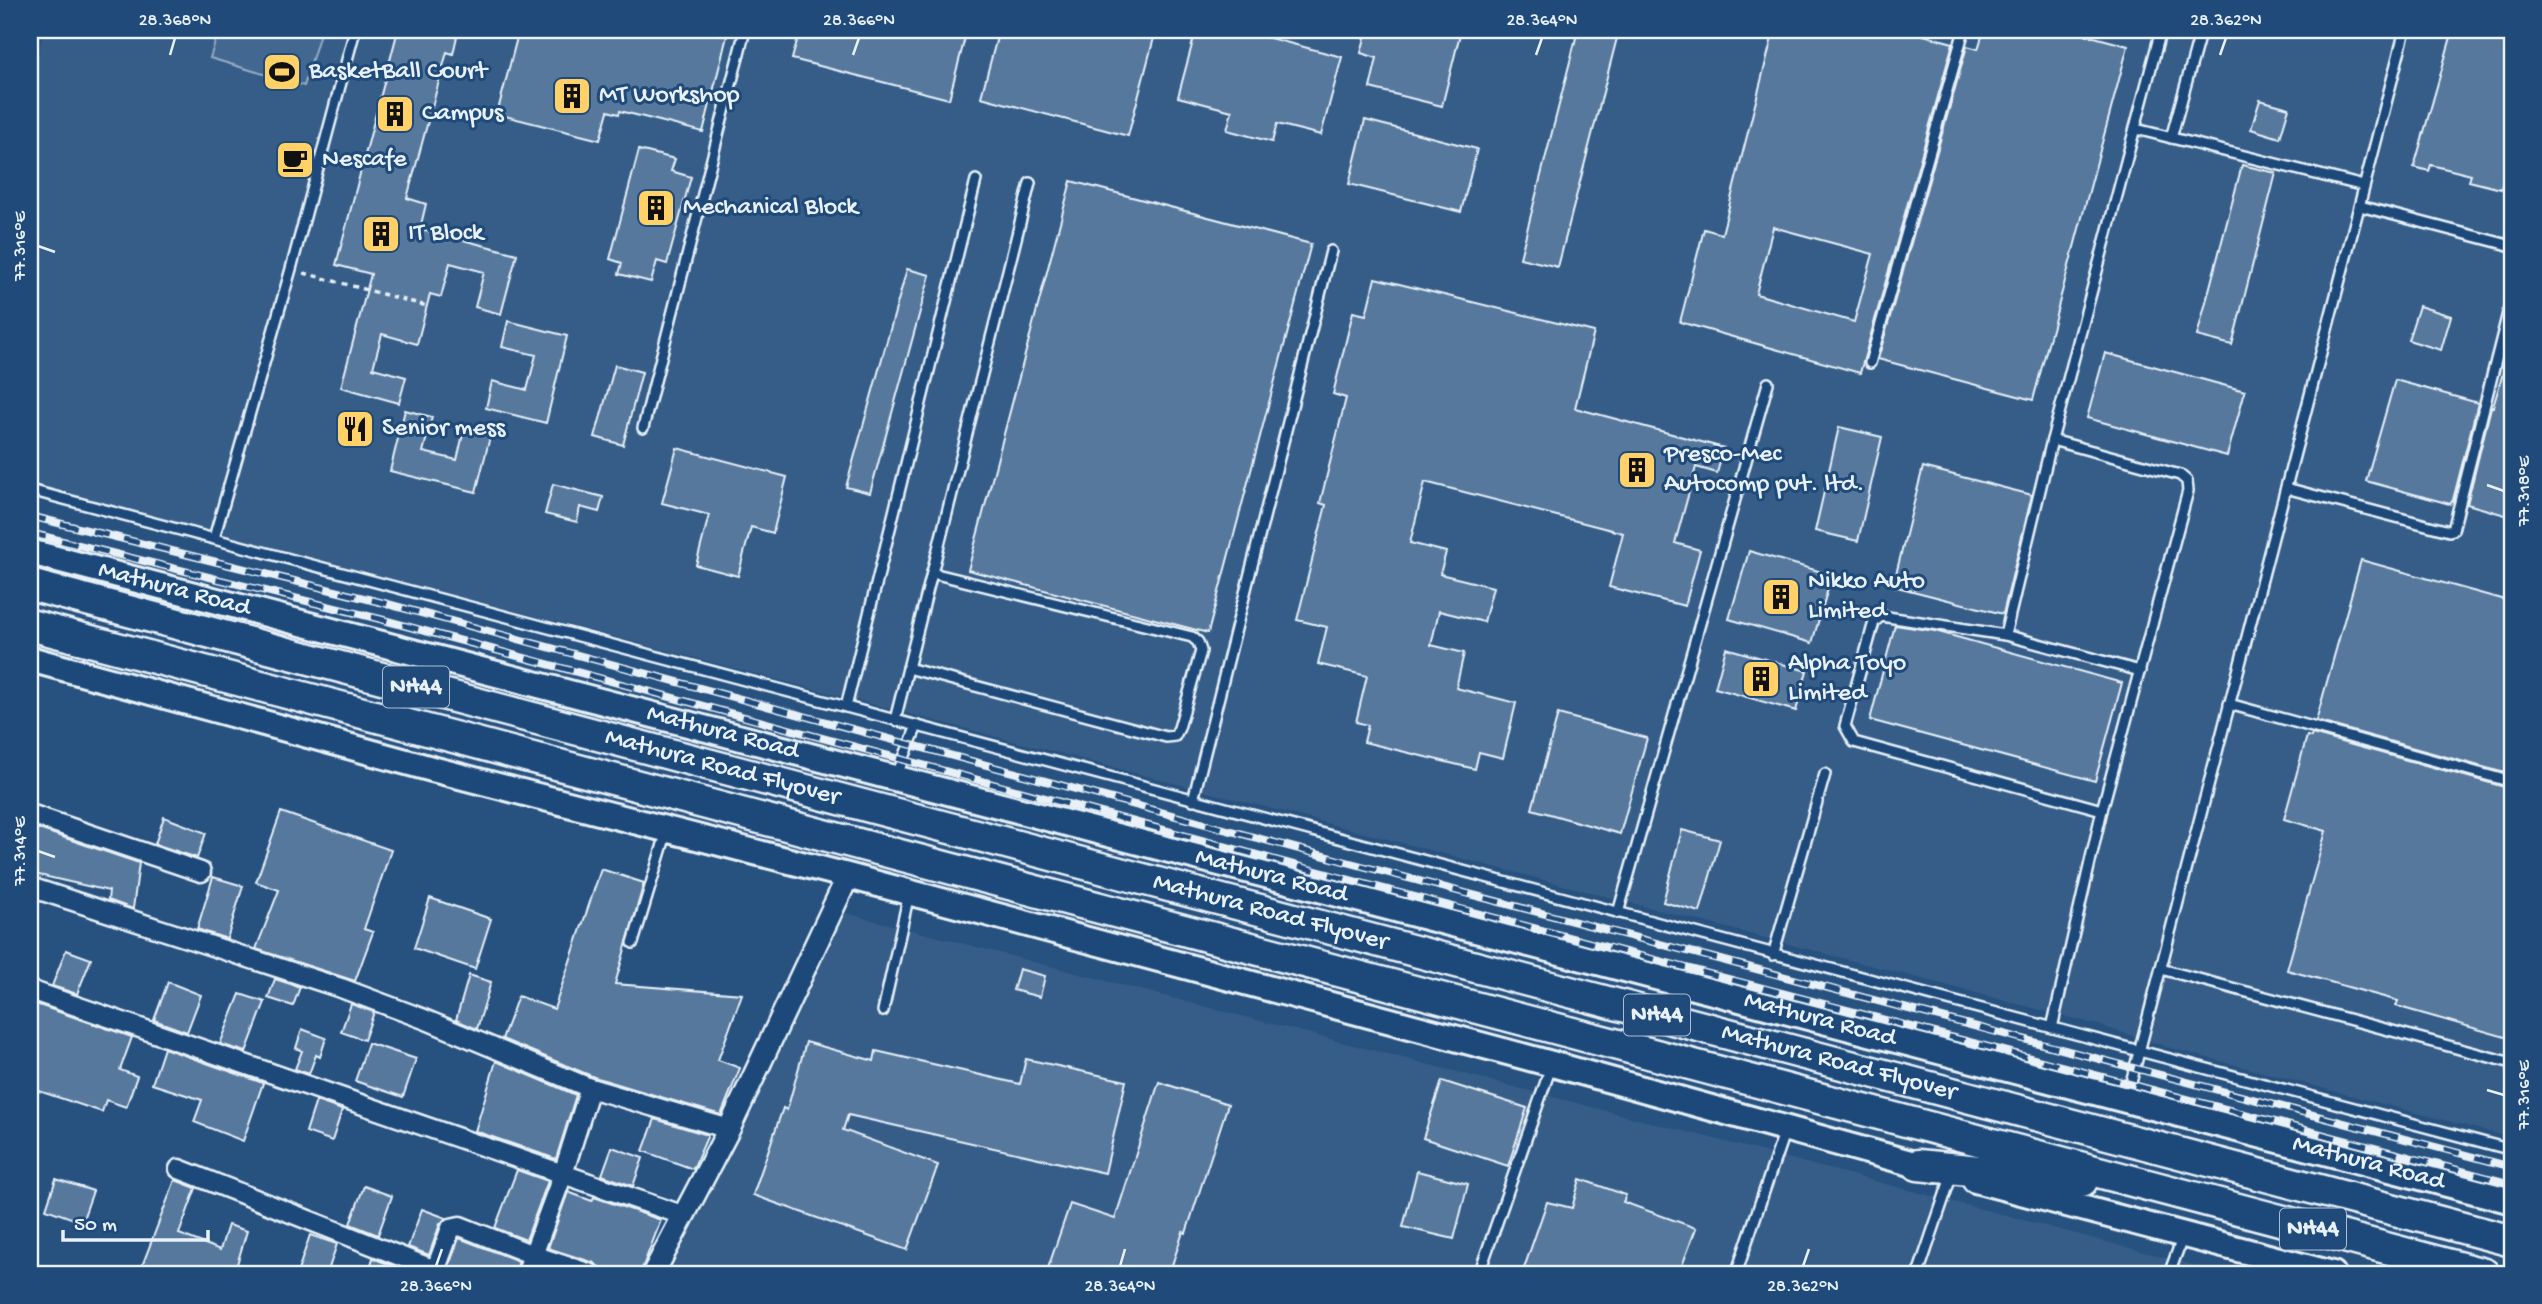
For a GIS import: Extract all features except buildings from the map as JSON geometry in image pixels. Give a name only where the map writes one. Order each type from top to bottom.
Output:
[{"type":"highway","name":"Mathura Road Flyover","points":[[30,585],[2512,1241]]},
{"type":"highway","name":"Mathura Road Flyover","points":[[30,625],[2141,1184]]},
{"type":"highway","points":[[1918,1166],[2041,1179],[2141,1184]]},
{"type":"highway","name":"NH44","points":[[2141,1184],[2484,1274]]},
{"type":"main road","name":"Mathura Road","points":[[30,552],[2512,1201]]},
{"type":"main road","points":[[30,659],[432,769],[909,892],[1552,1064],[1918,1166],[2333,1274]]},
{"type":"street","points":[[30,814],[201,872]]},
{"type":"street","points":[[653,1274],[729,1129],[848,876]]},
{"type":"street","points":[[30,887],[341,988],[424,1019],[590,1088],[729,1129]]},
{"type":"street","points":[[30,990],[682,1215]]},
{"type":"street","points":[[526,1274],[564,1174],[590,1088]]},
{"type":"street","points":[[179,1169],[435,1272],[451,1228],[460,1226],[533,1255],[591,1274]]},
{"type":"lane","points":[[214,538],[291,269],[355,30]]},
{"type":"lane","points":[[643,428],[745,30]]},
{"type":"lane","points":[[1870,363],[1964,30]]},
{"type":"lane","points":[[2005,635],[2052,440],[2161,30]]},
{"type":"lane","points":[[2171,138],[2201,30]]},
{"type":"lane","points":[[2127,1100],[2405,30]]},
{"type":"lane","points":[[2136,129],[2364,186]]},
{"type":"lane","points":[[846,707],[976,180]]},
{"type":"lane","points":[[895,720],[1030,183]]},
{"type":"lane","points":[[2360,206],[2512,246]]},
{"type":"lane","points":[[1193,800],[1331,251]]},
{"type":"lane","points":[[2286,488],[2453,530],[2512,297]]},
{"type":"lane","points":[[1618,913],[1768,383]]},
{"type":"lane","points":[[2052,440],[2180,475],[2187,481],[2188,491],[2102,810],[2052,1028]]},
{"type":"lane","points":[[30,490],[2512,1150]]},
{"type":"lane","points":[[908,668],[1166,737],[1175,736],[1179,728],[1200,652],[1198,642],[1192,638],[932,573]]},
{"type":"lane","points":[[2102,810],[1854,742],[1848,736],[1845,726],[1874,622],[1881,615],[2005,635],[2140,671]]},
{"type":"lane","points":[[2229,704],[2512,782]]},
{"type":"lane","points":[[895,779],[917,726]]},
{"type":"lane","points":[[1773,955],[1825,774]]},
{"type":"lane","points":[[633,943],[667,829]]},
{"type":"lane","points":[[883,1011],[909,892]]},
{"type":"lane","points":[[2161,969],[2512,1063]]},
{"type":"lane","points":[[1479,1274],[1552,1064]]},
{"type":"lane","points":[[1735,1274],[1786,1128]]},
{"type":"lane","points":[[1919,1274],[1952,1174]]},
{"type":"lane","points":[[2169,1274],[2183,1235]]},
{"type":"path","points":[[291,269],[427,306]]},
{"type":"shaded area","points":[[44,30],[2512,30],[2512,1138],[2174,1049],[2098,1025],[30,484],[30,85]]},
{"type":"shaded area","name":"BasketBall Court","points":[[219,30],[321,30],[304,86],[210,58]]},
{"type":"shaded area","points":[[842,912],[1730,1143],[2228,1274],[668,1274]]},
{"type":"railway","points":[[30,516],[384,603],[1343,861],[2512,1167]]},
{"type":"railway","points":[[30,533],[380,619],[1339,877],[2512,1184]]},
{"type":"place","name":"BasketBall Court","points":[[282,72]]},
{"type":"place","name":"MT Workshop","points":[[572,96]]},
{"type":"place","name":"Campus","points":[[395,114]]},
{"type":"place","name":"Nescafe","points":[[295,160]]},
{"type":"place","name":"Mechanical Block","points":[[656,208]]},
{"type":"place","name":"IT Block","points":[[381,234]]},
{"type":"place","name":"Senior mess","points":[[355,429]]},
{"type":"place","name":"Presco-Mec Autocomp pvt. ltd.","points":[[1637,470]]},
{"type":"place","name":"Nikko Auto Limited","points":[[1781,597]]},
{"type":"place","name":"Alpha Toyo Limited","points":[[1761,679]]}]
